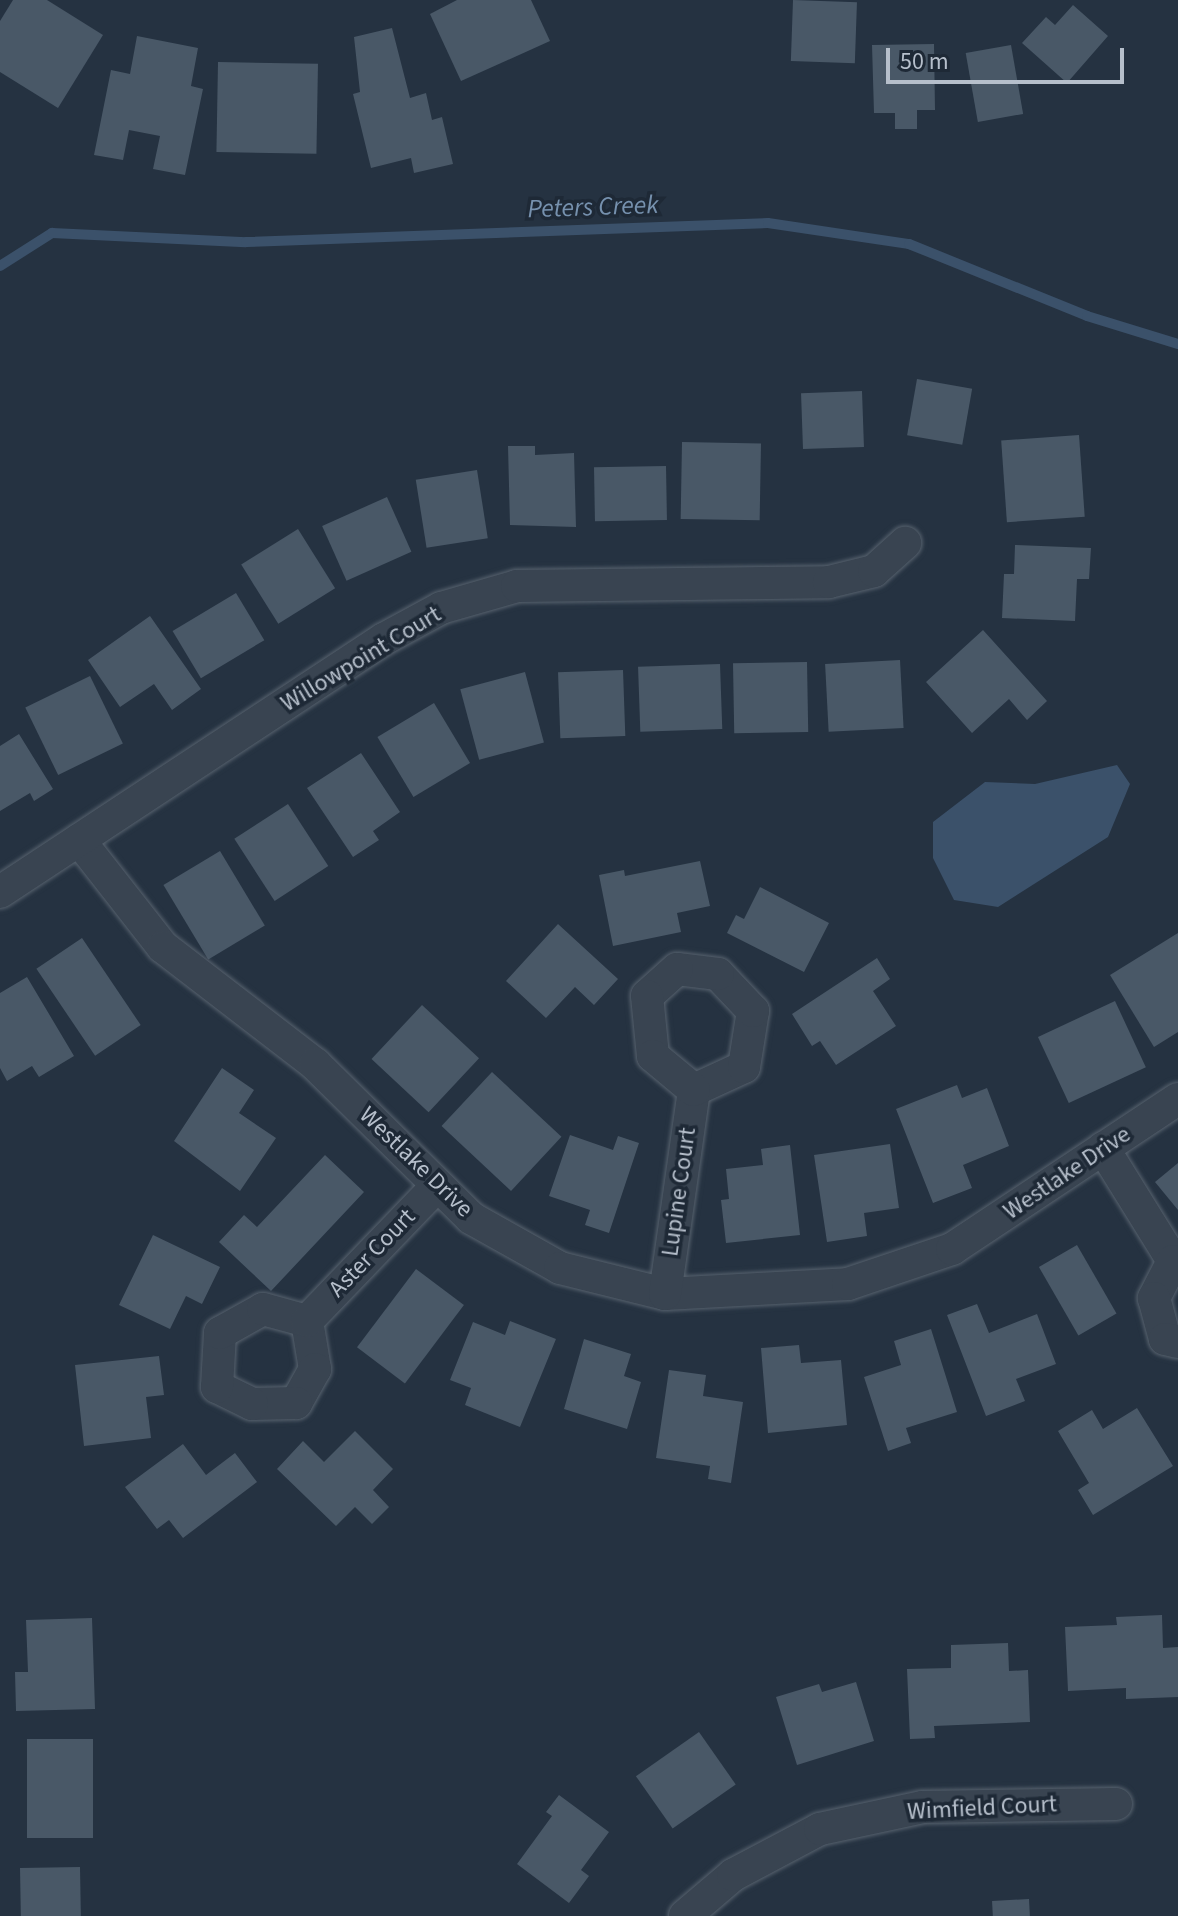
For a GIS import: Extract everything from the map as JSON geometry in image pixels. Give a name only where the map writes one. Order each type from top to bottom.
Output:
[{"type":"street","name":"Willowpoint Court","points":[[0,892],[384,639],[441,608],[517,586],[829,582],[874,571],[905,543]]},
{"type":"street","name":"Westlake Drive","points":[[79,840],[163,947],[315,1064],[471,1218],[560,1268],[665,1294],[848,1284],[952,1249],[1178,1099]]},
{"type":"street","name":"Lupine Court","points":[[665,1294],[694,1090]]},
{"type":"street","points":[[1103,1148],[1176,1261],[1154,1298],[1165,1339],[1178,1342]]},
{"type":"street","name":"Aster Court","points":[[307,1321],[437,1186]]},
{"type":"street","name":"Wimfield Court","points":[[685,1916],[733,1875],[820,1829],[923,1807],[1116,1804]]},
{"type":"water","points":[[1117,765],[1130,784],[1108,837],[998,907],[954,900],[933,858],[933,822],[985,782],[1035,784]]},
{"type":"building","points":[[13,0],[47,0],[103,35],[58,108],[0,72],[0,21]]},
{"type":"building","points":[[457,0],[531,0],[550,41],[461,81],[430,14]]},
{"type":"building","points":[[793,0],[857,2],[855,63],[791,61]]},
{"type":"building","points":[[1073,5],[1108,36],[1067,83],[1022,43],[1046,17],[1055,25]]},
{"type":"building","points":[[392,28],[410,98],[426,93],[432,120],[442,117],[453,164],[414,173],[411,158],[371,168],[353,94],[360,92],[354,37]]},
{"type":"building","points":[[137,36],[198,48],[191,86],[203,89],[185,175],[153,169],[160,136],[129,130],[123,160],[94,155],[111,70],[130,74]]},
{"type":"building","points":[[934,44],[935,110],[917,110],[917,129],[895,129],[895,113],[874,113],[872,45]]},
{"type":"building","points":[[1011,45],[1023,114],[978,122],[966,53]]},
{"type":"building","points":[[218,62],[318,64],[316,154],[216,152]]},
{"type":"building","points":[[917,379],[972,389],[962,445],[907,435]]},
{"type":"building","points":[[862,391],[864,447],[803,449],[801,393]]},
{"type":"building","points":[[1079,435],[1085,517],[1007,522],[1001,440]]},
{"type":"building","points":[[682,442],[761,443],[760,520],[681,519]]},
{"type":"building","points":[[508,446],[535,446],[535,455],[574,453],[576,527],[510,525]]},
{"type":"building","points":[[666,466],[667,520],[595,521],[594,467]]},
{"type":"building","points":[[477,470],[488,538],[427,548],[416,480]]},
{"type":"building","points":[[387,497],[411,552],[347,581],[322,526]]},
{"type":"building","points":[[298,529],[335,588],[278,624],[241,565]]},
{"type":"building","points":[[1015,545],[1091,548],[1089,579],[1077,579],[1075,621],[1002,618],[1004,574],[1014,574]]},
{"type":"building","points":[[236,593],[264,640],[201,678],[173,631]]},
{"type":"building","points":[[150,616],[201,689],[172,710],[154,684],[120,707],[88,660]]},
{"type":"building","points":[[983,630],[1047,701],[1027,720],[1009,699],[972,733],[926,682]]},
{"type":"building","points":[[900,660],[904,728],[829,732],[825,664]]},
{"type":"building","points":[[807,662],[808,732],[734,733],[733,663]]},
{"type":"building","points":[[720,664],[722,729],[640,732],[638,667]]},
{"type":"building","points":[[623,670],[625,736],[560,738],[558,672]]},
{"type":"building","points":[[525,672],[544,743],[479,760],[460,689]]},
{"type":"building","points":[[90,676],[123,743],[58,775],[25,708]]},
{"type":"building","points":[[434,703],[470,763],[413,797],[377,737]]},
{"type":"building","points":[[19,734],[53,789],[34,801],[30,793],[0,811],[0,746]]},
{"type":"building","points":[[361,753],[400,812],[373,831],[379,840],[353,857],[307,788]]},
{"type":"building","points":[[288,804],[328,866],[275,901],[234,839]]},
{"type":"building","points":[[220,851],[265,926],[208,960],[163,885]]},
{"type":"building","points":[[700,861],[710,906],[677,913],[681,932],[613,946],[599,875],[624,870],[625,876]]},
{"type":"building","points":[[760,887],[829,923],[804,972],[727,933],[736,915],[744,919]]},
{"type":"building","points":[[558,924],[618,979],[594,1005],[575,987],[546,1018],[506,981]]},
{"type":"building","points":[[1178,933],[1178,1032],[1154,1047],[1110,975]]},
{"type":"building","points":[[82,938],[141,1025],[95,1056],[36,969]]},
{"type":"building","points":[[877,958],[890,979],[873,991],[896,1026],[836,1065],[820,1041],[812,1046],[792,1014]]},
{"type":"building","points":[[27,977],[74,1056],[39,1077],[32,1066],[7,1081],[0,1068],[0,993]]},
{"type":"building","points":[[1115,1001],[1146,1067],[1069,1103],[1038,1037]]},
{"type":"building","points":[[422,1005],[479,1058],[429,1112],[372,1059]]},
{"type":"building","points":[[222,1068],[254,1090],[239,1113],[276,1138],[240,1191],[174,1141]]},
{"type":"building","points":[[492,1072],[561,1137],[511,1191],[442,1126]]},
{"type":"building","points":[[957,1085],[962,1098],[987,1088],[1009,1146],[963,1165],[972,1188],[933,1203],[896,1109]]},
{"type":"building","points":[[570,1135],[613,1150],[618,1136],[639,1143],[609,1233],[585,1225],[590,1210],[549,1196]]},
{"type":"building","points":[[890,1144],[899,1208],[864,1213],[867,1236],[827,1242],[814,1155]]},
{"type":"building","points":[[790,1145],[800,1235],[726,1243],[721,1200],[729,1199],[726,1169],[763,1165],[761,1149]]},
{"type":"building","points":[[325,1155],[364,1192],[271,1291],[219,1242],[244,1215],[257,1227]]},
{"type":"building","points":[[1178,1163],[1178,1210],[1155,1182]]},
{"type":"building","points":[[153,1235],[220,1267],[202,1304],[186,1296],[170,1329],[119,1305]]},
{"type":"building","points":[[1077,1245],[1116,1313],[1078,1335],[1039,1267]]},
{"type":"building","points":[[416,1269],[464,1305],[405,1383],[357,1347]]},
{"type":"building","points":[[977,1304],[989,1333],[1037,1314],[1056,1364],[1016,1379],[1025,1401],[986,1416],[947,1315]]},
{"type":"building","points":[[510,1321],[556,1339],[520,1427],[465,1405],[471,1388],[450,1380],[473,1322],[505,1335]]},
{"type":"building","points":[[931,1329],[957,1412],[906,1428],[911,1443],[888,1451],[864,1377],[901,1365],[894,1341]]},
{"type":"building","points":[[584,1339],[631,1354],[624,1376],[641,1382],[627,1429],[564,1409]]},
{"type":"building","points":[[799,1345],[801,1363],[841,1360],[847,1425],[768,1433],[761,1348]]},
{"type":"building","points":[[159,1356],[164,1395],[146,1397],[151,1438],[84,1446],[75,1365]]},
{"type":"building","points":[[669,1370],[706,1375],[703,1396],[743,1402],[731,1483],[708,1479],[710,1466],[656,1458]]},
{"type":"building","points":[[1137,1408],[1173,1466],[1093,1515],[1078,1490],[1089,1483],[1058,1431],[1092,1410],[1103,1429]]},
{"type":"building","points":[[355,1431],[393,1469],[373,1490],[389,1507],[372,1524],[355,1507],[336,1526],[277,1469],[303,1441],[324,1462]]},
{"type":"building","points":[[183,1444],[206,1475],[235,1453],[257,1482],[183,1538],[169,1520],[157,1529],[125,1487]]},
{"type":"building","points":[[1162,1615],[1163,1648],[1178,1647],[1178,1697],[1126,1699],[1126,1688],[1068,1691],[1065,1627],[1117,1625],[1116,1617]]},
{"type":"building","points":[[92,1618],[95,1709],[16,1711],[15,1672],[28,1672],[26,1620]]},
{"type":"building","points":[[1008,1643],[1009,1671],[1028,1670],[1030,1722],[934,1726],[935,1738],[910,1739],[907,1669],[951,1668],[951,1645]]},
{"type":"building","points":[[856,1682],[874,1741],[797,1765],[776,1697],[819,1684],[822,1692]]},
{"type":"building","points":[[699,1732],[736,1784],[673,1829],[636,1776]]},
{"type":"building","points":[[27,1739],[93,1739],[93,1838],[27,1838]]},
{"type":"building","points":[[559,1795],[609,1832],[581,1870],[589,1876],[569,1903],[517,1864],[552,1816],[546,1812]]},
{"type":"building","points":[[80,1867],[81,1916],[21,1916],[20,1868]]},
{"type":"building","points":[[1029,1899],[1030,1916],[993,1916],[992,1901]]},
{"type":"waterway","name":"Peters Creek","points":[[0,266],[52,233],[246,242],[768,223],[909,244],[1087,316],[1178,344]]}]
